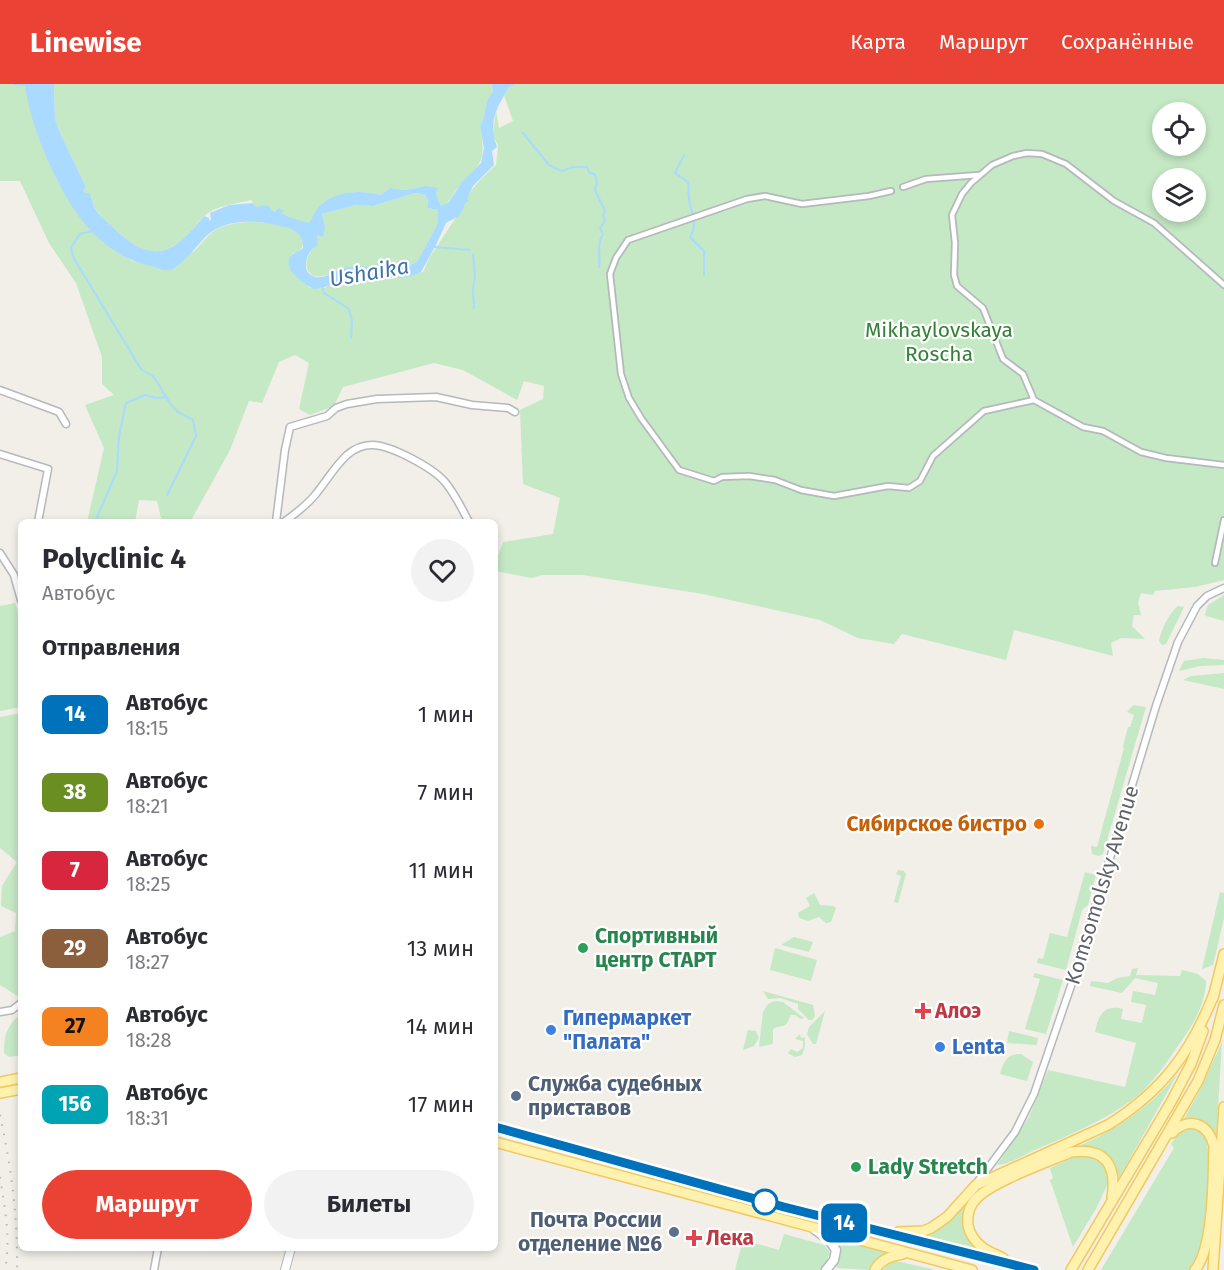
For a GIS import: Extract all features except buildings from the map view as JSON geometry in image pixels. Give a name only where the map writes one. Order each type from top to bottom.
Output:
[{"type":"main road","points":[[1071,1270],[1171,1102],[1191,1064],[1214,994],[1224,954]]},
{"type":"main road","points":[[874,1231],[908,1233],[931,1228],[946,1217],[975,1185],[1108,1125],[1146,1098],[1163,1082],[1190,1046],[1214,994]]},
{"type":"main road","points":[[1088,1270],[1164,1142],[1207,1061],[1224,1005]]},
{"type":"main road","points":[[0,1082],[18,1079]]},
{"type":"main road","points":[[0,1093],[18,1090]]},
{"type":"main road","points":[[1213,1270],[1224,1107]]},
{"type":"main road","points":[[1164,1142],[1179,1126],[1199,1125],[1207,1129],[1214,1146],[1218,1186],[1202,1260],[1195,1270]]},
{"type":"main road","points":[[498,1128],[874,1231],[1033,1270]]},
{"type":"main road","points":[[498,1143],[972,1270]]},
{"type":"main road","points":[[1018,1266],[983,1248],[976,1242],[969,1229],[970,1207],[981,1194],[1047,1162],[1071,1152],[1083,1150],[1096,1153],[1107,1161],[1112,1169],[1112,1200]]},
{"type":"main road","points":[[811,1227],[829,1240],[836,1250],[834,1260],[826,1270]]},
{"type":"main road","points":[[875,1270],[886,1259],[907,1253]]},
{"type":"street","points":[[1224,285],[1154,223],[1114,201],[1066,164],[1042,154],[1027,153],[1013,156],[992,165],[962,194],[952,215],[955,281],[960,291],[983,308],[1003,359],[1023,374],[1034,400],[1083,427],[1103,431],[1141,452],[1166,458],[1224,465]]},
{"type":"street","points":[[903,187],[926,179],[980,175]]},
{"type":"street","points":[[891,191],[802,204],[765,196],[747,199],[628,240],[616,258],[610,274],[621,374],[629,398],[641,418],[679,470],[714,480],[723,477],[749,476],[775,480],[801,490],[834,496],[888,486],[909,488],[920,481],[933,456],[984,411],[1034,400]]},
{"type":"street","points":[[0,390],[59,412],[66,424]]},
{"type":"street","points":[[276,519],[290,427],[327,416],[336,408],[347,404],[388,398],[436,397],[472,405],[508,408],[515,412]]},
{"type":"street","points":[[289,519],[315,496],[333,469],[348,454],[357,448],[372,445],[384,447],[414,460],[444,481],[467,519]]},
{"type":"street","points":[[0,454],[48,469],[39,519]]},
{"type":"street","points":[[1215,563],[1224,520]]},
{"type":"street","points":[[0,553],[14,574],[18,588]]},
{"type":"street","name":"Komsomolsky Avenue","points":[[975,1185],[1025,1115],[1074,977],[1169,663],[1182,631],[1197,606],[1207,596],[1224,588]]},
{"type":"street","points":[[0,1012],[12,1010],[18,1005]]},
{"type":"street","points":[[154,1270],[157,1251]]},
{"type":"street","points":[[285,1270],[290,1251]]},
{"type":"green space","name":"Mikhaylovskaya Roscha","points":[[0,84],[25,84],[39,138],[60,184],[89,229],[132,261],[168,270],[194,251],[217,229],[245,222],[267,223],[287,227],[299,234],[303,244],[300,250],[293,253],[289,267],[310,288],[324,288],[346,279],[391,279],[423,272],[430,257],[462,208],[461,203],[496,165],[498,146],[493,135],[496,111],[499,128],[513,121],[504,95],[509,87],[516,84],[1224,84],[1224,580],[1195,587],[1155,591],[1153,595],[1141,593],[1138,603],[1141,615],[1134,615],[1132,626],[1145,639],[1121,638],[1111,643],[1113,656],[1014,630],[1006,660],[902,634],[894,644],[858,638],[820,620],[703,594],[583,575],[542,575],[532,578],[498,572],[498,556],[503,542],[553,534],[560,498],[523,484],[520,410],[543,399],[544,386],[524,381],[517,400],[463,370],[434,363],[343,387],[334,406],[310,415],[299,409],[309,363],[295,355],[279,362],[262,403],[249,401],[230,450],[192,519],[161,519],[157,501],[139,500],[136,519],[88,519],[104,448],[85,405],[114,395],[102,384],[102,357],[76,283],[49,243],[20,181],[0,181]]},
{"type":"green space","points":[[54,84],[492,84],[493,93],[487,101],[480,126],[483,148],[480,162],[449,201],[441,206],[436,193],[425,186],[405,190],[390,188],[381,195],[348,193],[333,201],[309,224],[256,207],[251,200],[226,205],[208,213],[178,243],[160,251],[151,251],[134,245],[125,238],[101,216],[92,197],[83,191],[86,187],[55,119]]},
{"type":"green space","points":[[415,193],[425,195],[428,201],[427,208],[438,210],[438,223],[417,262],[400,267],[345,267],[318,277],[307,269],[310,253],[318,242],[316,237],[325,226],[322,214],[356,205],[373,206]]},
{"type":"green space","points":[[1224,595],[1224,621],[1206,616],[1208,605]]},
{"type":"green space","points":[[15,603],[18,612],[18,708],[0,711],[0,606]]},
{"type":"green space","points":[[1178,606],[1184,607],[1166,644],[1162,645],[1159,641],[1164,627]]},
{"type":"green space","points":[[1203,658],[1224,660],[1224,665],[1200,666],[1179,671],[1184,661]]},
{"type":"green space","points":[[1224,673],[1224,689],[1183,680],[1191,676]]},
{"type":"green space","points":[[1133,705],[1146,707],[1103,854],[1099,856],[1092,854],[1091,846],[1097,847],[1128,727],[1134,715],[1127,712]]},
{"type":"green space","points":[[18,714],[18,996],[0,985],[0,937],[15,931],[16,913],[1,906],[2,886],[17,862],[0,848],[0,717]]},
{"type":"green space","points":[[898,870],[906,874],[898,903],[894,902],[901,876],[896,874]]},
{"type":"green space","points":[[1085,872],[1096,875],[1088,905],[1082,910],[1066,970],[1037,963],[1038,958],[1043,959],[1050,933],[1067,937]]},
{"type":"green space","points":[[1220,892],[1224,893],[1224,918],[1213,965],[1202,969]]},
{"type":"green space","points":[[814,893],[820,905],[836,908],[831,922],[826,923],[819,917],[808,921],[799,918],[798,913],[810,906],[806,898]]},
{"type":"green space","points":[[794,937],[813,942],[809,952],[781,945]]},
{"type":"green space","points":[[775,948],[817,960],[811,981],[770,970]]},
{"type":"green space","points":[[1138,968],[1136,975],[1180,976],[1182,970],[1198,974],[1206,981],[1202,1004],[1195,1020],[1167,1062],[1143,1091],[1112,1113],[1087,1127],[1007,1163],[997,1165],[1029,1117],[1048,1070],[1125,1087],[1136,1043],[1095,1032],[1096,1026],[1100,1016],[1111,1008],[1123,1009],[1121,1019],[1142,1023],[1146,1005],[1131,1002],[1133,991],[1155,995],[1158,983],[1135,978],[1122,993],[1090,986],[1091,981],[1108,983],[1117,978],[1130,976],[1132,969]]},
{"type":"green space","points":[[1035,973],[1063,980],[1046,1034],[1025,1029],[1040,979],[1033,977]]},
{"type":"green space","points":[[763,991],[813,1005],[815,1016],[809,1020],[798,1009],[798,1004],[780,998],[768,999]]},
{"type":"green space","points":[[774,1001],[783,1002],[804,1018],[791,1015],[785,1025],[773,1029],[773,1044],[759,1047],[763,1012],[768,1004]]},
{"type":"green space","points":[[825,1011],[816,1044],[813,1044],[807,1034],[809,1027]]},
{"type":"green space","points":[[18,1016],[18,1056],[9,1057],[4,1053],[5,1040],[12,1022]]},
{"type":"green space","points":[[748,1030],[756,1031],[759,1038],[754,1046],[743,1050]]},
{"type":"green space","points":[[1009,1031],[1038,1038],[1037,1045],[1007,1043]]},
{"type":"green space","points":[[800,1034],[801,1038],[805,1037],[805,1046],[802,1055],[795,1057],[788,1053],[791,1049],[797,1052],[803,1048],[803,1041],[795,1039]]},
{"type":"green space","points":[[1222,1042],[1216,1140],[1206,1127],[1182,1122]]},
{"type":"green space","points":[[1021,1054],[1033,1062],[1027,1081],[1000,1074],[1007,1059],[1012,1055]]},
{"type":"green space","points":[[1178,1073],[1119,1178],[1114,1164],[1105,1154],[1094,1148],[1079,1146],[1133,1116],[1157,1096]]},
{"type":"green space","points":[[1192,1129],[1204,1134],[1209,1171],[1204,1239],[1192,1266],[1189,1270],[1101,1270],[1174,1148],[1171,1144],[1180,1134]]},
{"type":"green space","points":[[1074,1157],[1094,1158],[1105,1167],[1108,1183],[1097,1207],[1073,1247],[1050,1180],[1053,1178],[1050,1168]]},
{"type":"green space","points":[[969,1199],[964,1227],[969,1239],[979,1250],[925,1236],[938,1230]]},
{"type":"green space","points":[[784,1234],[824,1245],[830,1252],[824,1268],[819,1270],[735,1270],[743,1240],[779,1250]]},
{"type":"green space","points":[[834,1238],[890,1252],[880,1256],[870,1270],[837,1268],[840,1249]]},
{"type":"green space","points":[[896,1261],[936,1270],[882,1270]]},
{"type":"water","name":"Ushaika","points":[[25,84],[54,84],[55,119],[86,187],[83,191],[89,193],[98,213],[116,230],[141,248],[152,251],[173,246],[183,239],[204,216],[209,218],[209,221],[210,213],[229,205],[253,203],[256,207],[267,206],[275,212],[279,208],[284,211],[281,213],[284,215],[309,223],[320,206],[336,196],[350,192],[381,195],[390,188],[405,190],[425,186],[438,188],[436,193],[441,206],[449,202],[462,182],[481,163],[484,148],[480,126],[488,100],[493,92],[492,84],[516,84],[509,87],[500,102],[493,123],[497,147],[492,151],[494,165],[473,186],[467,199],[469,201],[465,203],[460,214],[446,223],[421,272],[395,278],[350,279],[314,289],[295,276],[289,266],[291,256],[303,248],[301,238],[291,229],[271,224],[243,222],[216,229],[184,260],[170,270],[142,264],[117,252],[89,229],[78,216],[48,161],[28,101]],"holes":[[[415,193],[425,195],[428,201],[427,208],[438,210],[438,223],[417,262],[391,268],[347,267],[320,277],[310,275],[307,271],[306,261],[311,251],[318,245],[317,235],[323,237],[325,226],[322,214],[356,205],[373,206]]]},
{"type":"waterway","points":[[14,84],[26,85]]},
{"type":"waterway","points":[[523,133],[549,165],[562,171],[573,167],[587,167],[589,172],[595,175],[597,183],[595,190],[605,211],[603,216],[605,221],[600,228],[603,234],[599,246],[599,267]]},
{"type":"waterway","points":[[684,155],[675,173],[688,182],[694,222],[690,237],[704,251],[704,275]]},
{"type":"waterway","points":[[92,231],[80,234],[71,247],[73,257],[141,369],[154,377],[171,405],[178,412],[193,420],[196,436],[167,495]]},
{"type":"waterway","points":[[435,247],[470,250]]},
{"type":"waterway","points":[[473,254],[474,308]]},
{"type":"waterway","name":"Ushaika","points":[[322,285],[324,293],[349,309],[352,321],[351,338]]},
{"type":"waterway","points":[[96,519],[117,471],[119,436],[126,403],[145,395],[156,398],[167,397]]},
{"type":"railway","points":[[0,1115],[13,1192],[17,1270]]},
{"type":"railway","points":[[0,1177],[7,1235],[5,1270]]},
{"type":"bus line","name":"14","points":[[498,1128],[784,1207],[1034,1270]]},
{"type":"place","name":"Сибирское бистро","points":[[1039,824]]},
{"type":"place","name":"Спортивный центр СТАРТ","points":[[583,948]]},
{"type":"place","name":"Алоэ","points":[[923,1011]]},
{"type":"place","name":"Гипермаркет \"Палата\"","points":[[551,1030]]},
{"type":"place","name":"Lenta","points":[[940,1047]]},
{"type":"place","name":"Служба судебных приставов","points":[[516,1096]]},
{"type":"place","name":"Lady Stretch","points":[[856,1167]]},
{"type":"place","name":"Почта России отделение №6","points":[[674,1232]]},
{"type":"place","name":"Лека","points":[[694,1238]]}]
